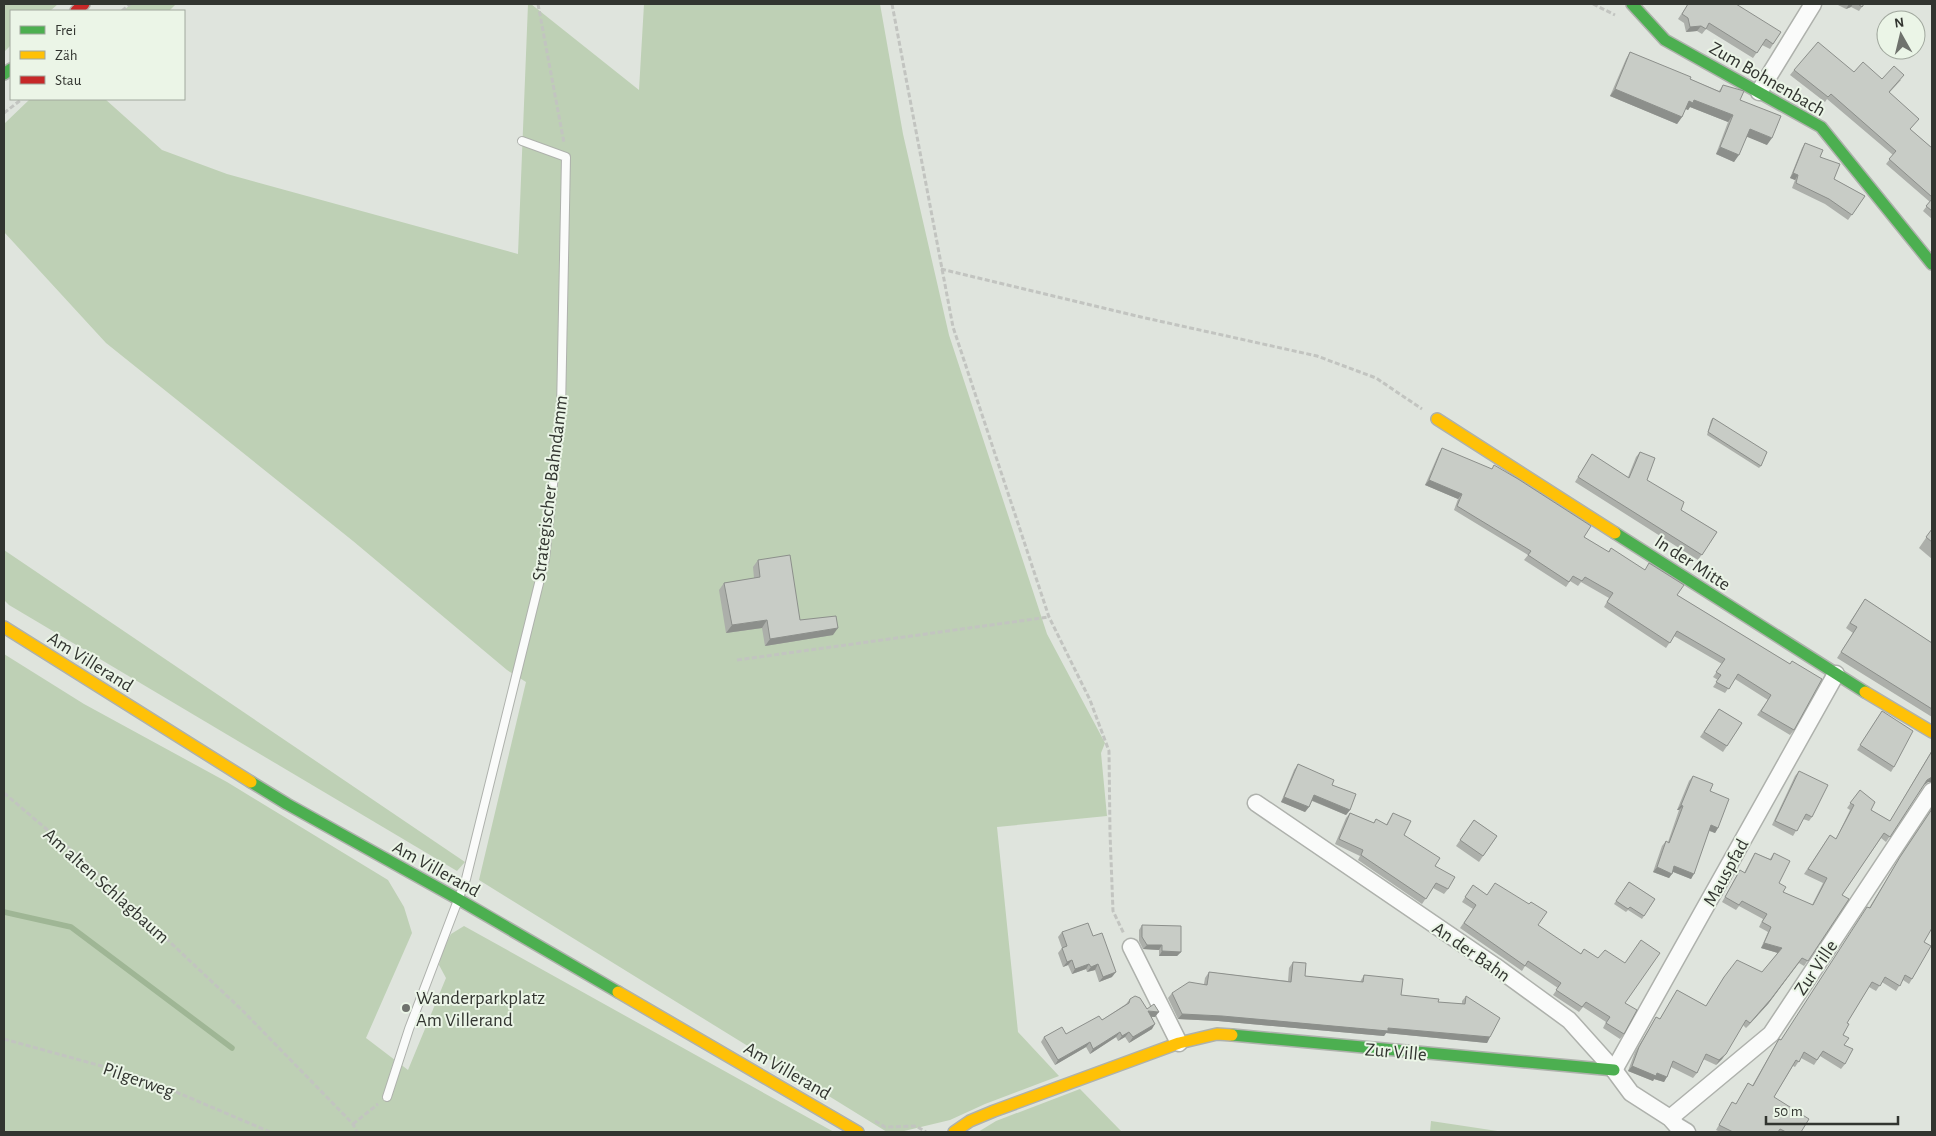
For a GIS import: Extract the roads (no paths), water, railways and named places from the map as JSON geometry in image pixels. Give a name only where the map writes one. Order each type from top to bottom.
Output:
[{"type":"street","name":"Zum Bohnenbach","points":[[1632,4],[1665,40],[1821,127],[1932,264]]},
{"type":"street","points":[[1759,92],[1813,4]]},
{"type":"street","name":"In der Mitte","points":[[1437,419],[1836,674],[1932,732]]},
{"type":"street","name":"Am Villerand","points":[[4,627],[286,804],[458,899],[858,1132]]},
{"type":"street","name":"Mauspfad","points":[[1614,1070],[1836,674]]},
{"type":"street","name":"Zur Ville","points":[[1670,1118],[1771,1034],[1932,791]]},
{"type":"street","name":"An der Bahn","points":[[1256,803],[1495,966],[1570,1020],[1614,1070],[1631,1093],[1670,1118],[1677,1126],[1687,1132]]},
{"type":"street","points":[[1131,947],[1179,1043]]},
{"type":"street","name":"Zur Ville","points":[[954,1132],[970,1121],[994,1111],[1179,1043],[1218,1034],[1614,1070]]},
{"type":"lane","name":"Strategischer Bahndamm","points":[[387,1097],[409,1029],[470,864],[545,560],[561,410],[566,157],[522,141]]},
{"type":"waterway","points":[[4,912],[71,927],[232,1048]]},
{"type":"place","name":"Wanderparkplatz Am Villerand","points":[[406,1008]]}]
